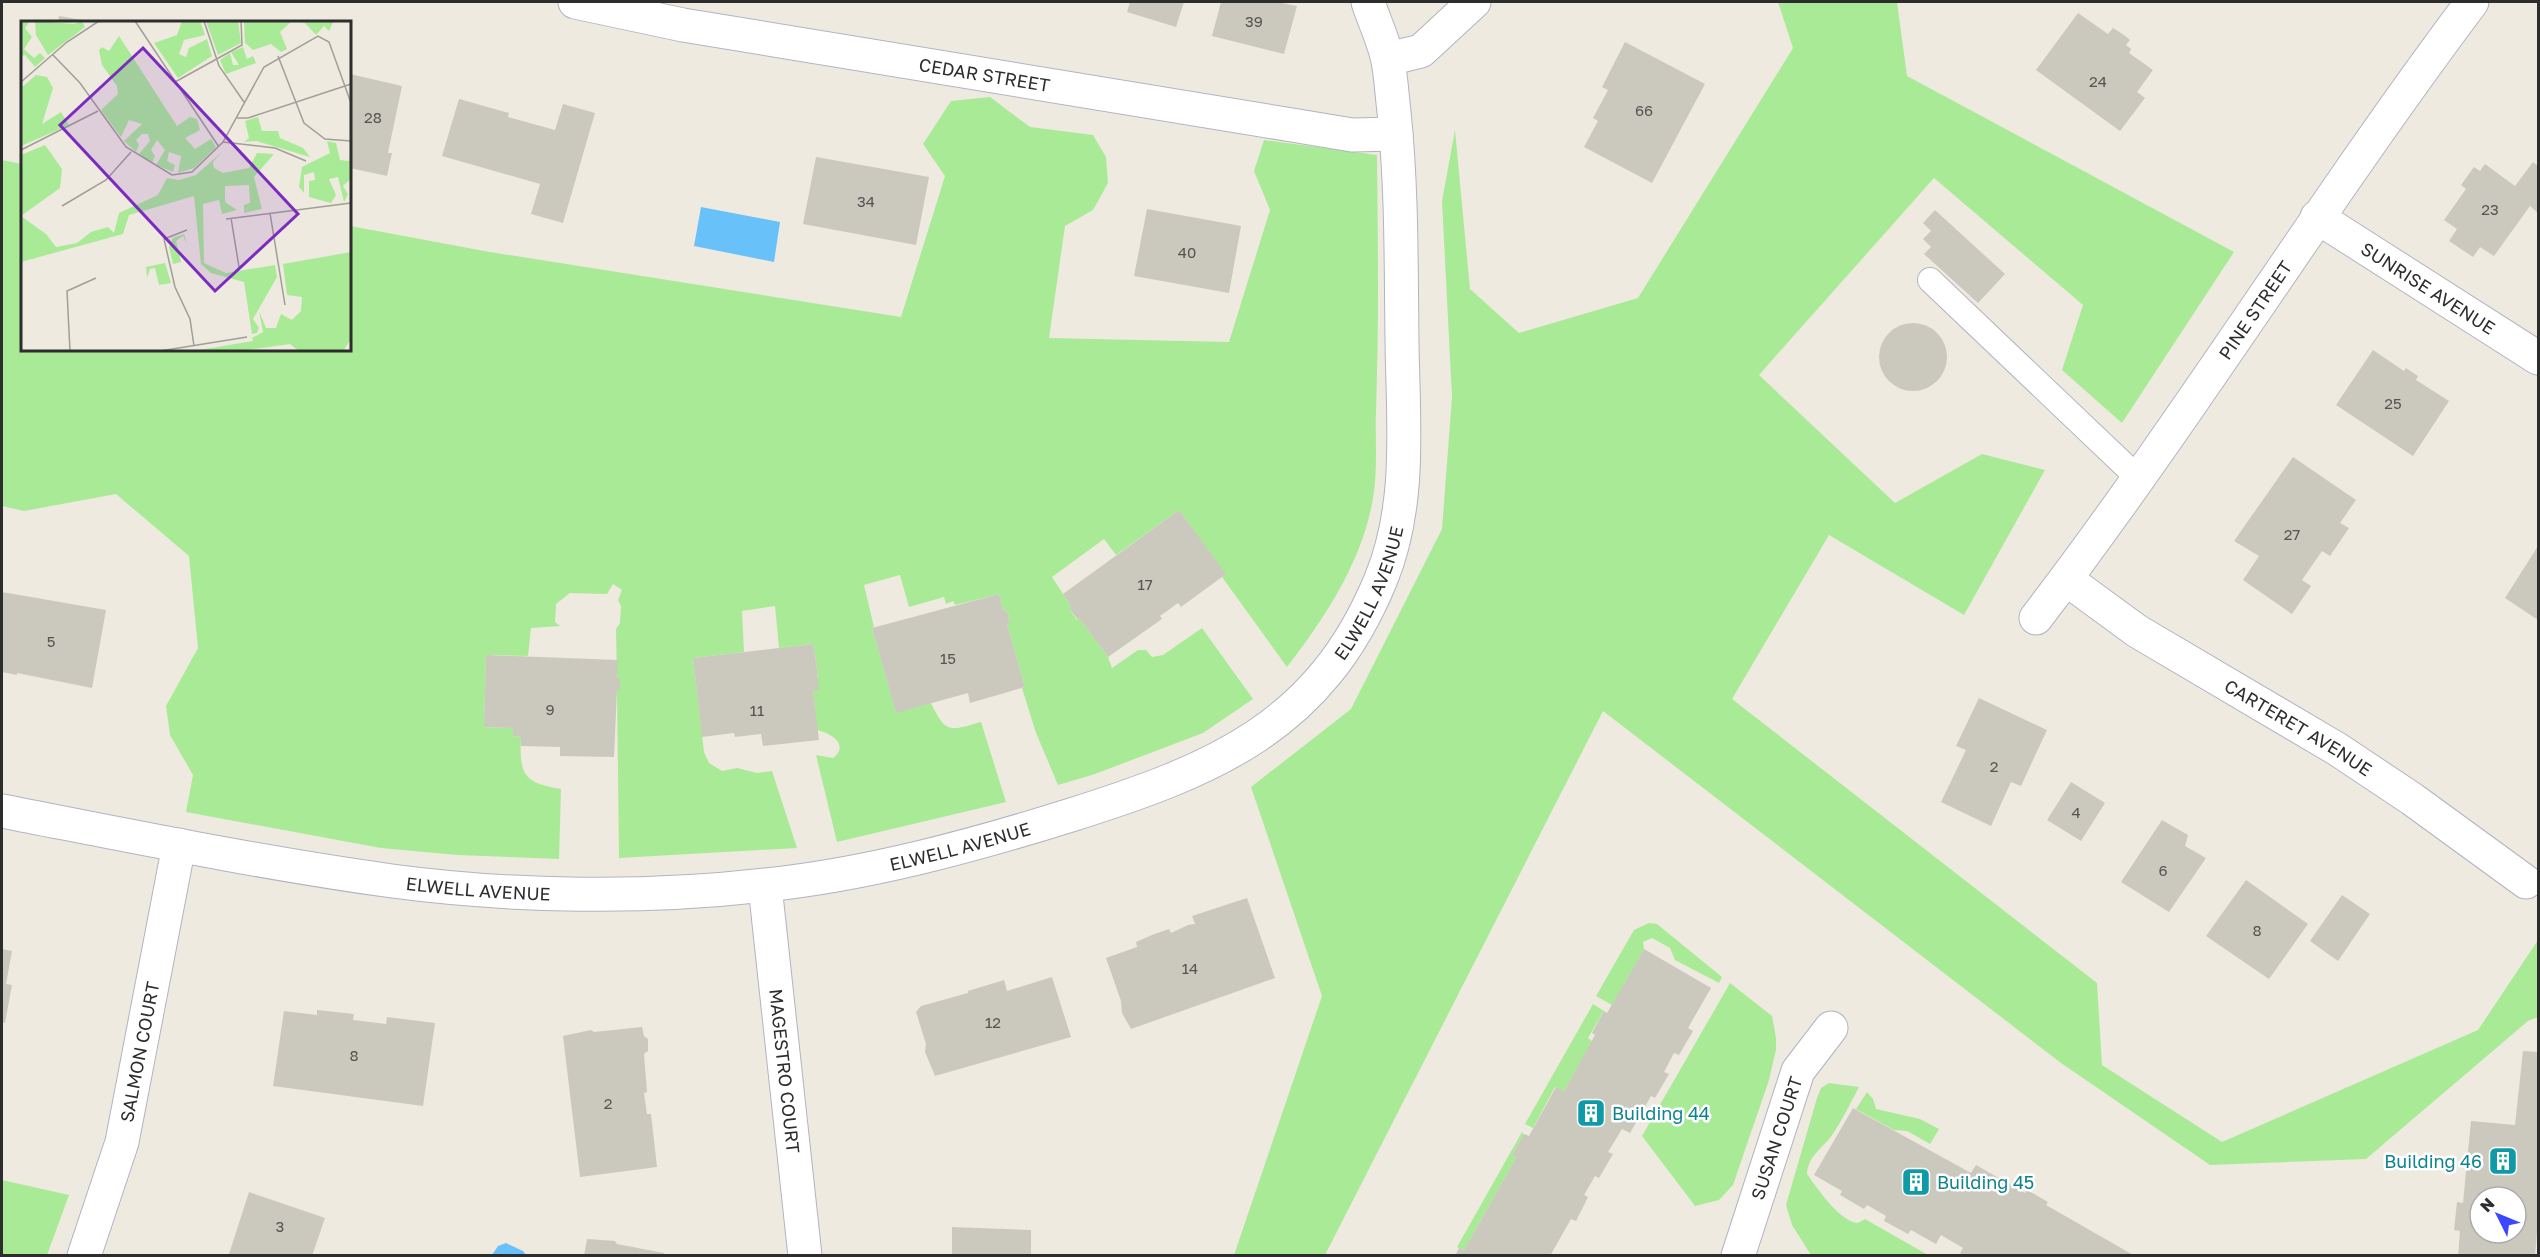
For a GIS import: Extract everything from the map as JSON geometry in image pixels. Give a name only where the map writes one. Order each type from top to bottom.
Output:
[{"type":"street","name":"CEDAR STREET","points":[[575,2],[694,27],[1352,135],[1396,134]]},
{"type":"street","name":"ELWELL AVENUE","points":[[2,812],[392,881],[504,891],[690,891],[765,886],[822,878],[969,844],[1049,822],[1166,783],[1206,766],[1255,738],[1290,711],[1313,688],[1337,658],[1365,612],[1381,579],[1394,543],[1400,507],[1403,454],[1401,218],[1396,134],[1388,59],[1368,2]]},
{"type":"street","points":[[1388,59],[1421,51],[1474,2]]},
{"type":"street","name":"PINE STREET","points":[[2036,618],[2066,579],[2408,88],[2472,2]]},
{"type":"street","name":"SUNRISE AVENUE","points":[[2317,217],[2538,358]]},
{"type":"street","name":"CARTERET AVENUE","points":[[2066,579],[2137,631],[2337,749],[2412,799],[2526,882]]},
{"type":"street","name":"SALMON COURT","points":[[84,1256],[122,1142],[129,1113],[180,845]]},
{"type":"street","name":"MAGESTRO COURT","points":[[765,886],[805,1256]]},
{"type":"street","name":"SUSAN COURT","points":[[1738,1256],[1798,1071],[1831,1028]]},
{"type":"lane","points":[[1930,280],[2137,477]]},
{"type":"green space","points":[[1778,2],[1897,2],[1907,76],[2234,252],[2122,423],[2062,370],[2083,305],[1934,178],[1759,375],[1895,503],[1982,454],[2045,470],[1964,615],[1829,535],[1732,699],[2097,983],[2102,1065],[2222,1142],[2478,1030],[2538,940],[2538,1017],[2528,1021],[2366,1159],[2210,1165],[2061,1063],[1603,711],[1325,1255],[1234,1255],[1322,996],[1251,787],[1351,709],[1442,529],[1452,397],[1442,201],[1455,130],[1470,289],[1519,333],[1638,298],[1793,48]]},
{"type":"green space","points":[[990,97],[1030,127],[1093,135],[1106,157],[1108,183],[1093,210],[1065,226],[1049,338],[1229,342],[1270,210],[1254,171],[1264,140],[1377,155],[1378,347],[1375,487],[1368,521],[1351,566],[1315,629],[1287,667],[1222,577],[1225,574],[1179,510],[1116,555],[1104,539],[1052,577],[1071,606],[1069,608],[1108,657],[1112,668],[1138,650],[1146,650],[1152,657],[1163,655],[1202,628],[1253,699],[1203,733],[1095,774],[1058,785],[1036,733],[1022,688],[1025,687],[1007,624],[1010,620],[1007,611],[1003,610],[999,594],[955,605],[953,601],[946,604],[944,597],[909,607],[900,575],[864,585],[874,627],[872,628],[896,712],[931,703],[941,720],[950,728],[981,722],[1006,802],[837,842],[816,755],[833,758],[840,749],[837,740],[817,730],[813,691],[818,674],[813,644],[779,648],[775,606],[742,611],[744,652],[693,658],[704,752],[709,763],[722,771],[737,768],[757,773],[772,771],[797,848],[619,858],[617,690],[620,690],[617,678],[616,629],[620,623],[621,606],[618,600],[622,590],[613,584],[607,594],[570,593],[556,604],[555,622],[560,626],[531,628],[528,656],[486,655],[484,727],[513,728],[513,736],[521,737],[521,760],[526,775],[539,784],[561,789],[559,859],[457,855],[381,848],[186,812],[193,775],[170,735],[166,706],[198,648],[189,556],[116,494],[24,511],[2,506],[2,160],[21,164],[21,351],[351,351],[351,226],[490,252],[901,317],[945,176],[923,144],[951,101]]},
{"type":"green space","points":[[1649,923],[1657,924],[1722,977],[1719,983],[1675,960],[1670,948],[1652,938],[1643,942],[1644,949],[1612,1005],[1596,996],[1634,930]]},
{"type":"green space","points":[[1730,983],[1772,1016],[1776,1050],[1769,1080],[1733,1185],[1719,1200],[1695,1206],[1642,1136]]},
{"type":"green space","points":[[1593,1004],[1604,1011],[1588,1038],[1592,1041],[1564,1091],[1555,1087],[1533,1128],[1525,1124]]},
{"type":"green space","points":[[1829,1083],[1859,1087],[1834,1132],[1812,1158],[1807,1174],[1844,1217],[1858,1223],[1865,1219],[1928,1255],[1811,1255],[1792,1225],[1786,1205],[1817,1098],[1821,1088]]},
{"type":"green space","points":[[1867,1092],[1873,1099],[1876,1109],[1920,1119],[1939,1129],[1930,1144],[1907,1131],[1894,1130],[1856,1109]]},
{"type":"green space","points":[[1522,1132],[1524,1134],[1512,1155],[1516,1158],[1464,1250],[1457,1247]]},
{"type":"green space","points":[[2,1180],[69,1195],[47,1255],[2,1255]]},
{"type":"water","points":[[701,207],[780,222],[774,262],[694,246]]},
{"type":"water","points":[[506,1243],[523,1251],[526,1255],[492,1255],[498,1246]]},
{"type":"building","points":[[1130,2],[1184,2],[1176,27],[1127,12]]},
{"type":"building","points":[[1221,2],[1277,2],[1297,6],[1284,54],[1212,36]]},
{"type":"building","points":[[2078,13],[2108,34],[2113,28],[2124,35],[2130,40],[2126,45],[2131,49],[2129,53],[2153,70],[2137,92],[2145,98],[2120,131],[2036,70]]},
{"type":"building","points":[[59,16],[89,21],[58,21]]},
{"type":"building","points":[[1625,42],[1705,84],[1652,183],[1584,147],[1598,121],[1593,118],[1608,90],[1602,87]]},
{"type":"building","points":[[351,74],[402,86],[388,153],[392,153],[387,176],[351,168]]},
{"type":"building","points":[[459,99],[509,113],[508,117],[555,130],[563,104],[595,113],[563,223],[531,214],[540,184],[442,156]]},
{"type":"building","points":[[816,157],[929,177],[916,245],[803,224]]},
{"type":"building","points":[[2533,162],[2538,166],[2538,213],[2530,206],[2494,256],[2480,247],[2473,257],[2449,241],[2457,229],[2444,220],[2466,189],[2461,185],[2474,167],[2480,171],[2485,164],[2515,186]]},
{"type":"building","points":[[1147,209],[1241,226],[1229,293],[1134,276]]},
{"type":"building","points":[[1935,210],[2005,274],[1978,303],[1924,254],[1931,247],[1923,239],[1931,231],[1923,223]]},
{"type":"building","points":[[1920,323],[1932,329],[1941,338],[1947,350],[1945,370],[1937,381],[1920,391],[1906,391],[1889,381],[1881,370],[1879,350],[1889,333],[1900,325]]},
{"type":"building","points":[[2373,350],[2404,371],[2406,368],[2418,376],[2416,380],[2449,401],[2413,456],[2336,405]]},
{"type":"building","points":[[2293,457],[2356,500],[2340,523],[2349,528],[2330,556],[2322,551],[2302,580],[2311,586],[2292,614],[2243,580],[2259,556],[2234,541]]},
{"type":"building","points":[[1179,510],[1226,574],[1181,607],[1178,603],[1160,616],[1162,619],[1108,657],[1069,608],[1071,606],[1063,594]]},
{"type":"building","points":[[2538,546],[2538,620],[2505,598]]},
{"type":"building","points":[[2,592],[106,610],[92,688],[2,672]]},
{"type":"building","points":[[999,594],[1003,610],[1007,611],[1010,621],[1007,624],[1025,687],[970,703],[968,693],[896,713],[872,628]]},
{"type":"building","points":[[813,644],[819,690],[813,691],[819,740],[763,746],[761,734],[735,737],[734,733],[702,737],[693,658]]},
{"type":"building","points":[[486,655],[618,660],[617,678],[620,678],[620,690],[617,690],[614,757],[560,756],[560,747],[521,746],[521,737],[513,736],[513,728],[484,727]]},
{"type":"building","points":[[1979,698],[2047,730],[2021,786],[2011,782],[1991,826],[1941,802],[1966,750],[1956,746]]},
{"type":"building","points":[[2071,782],[2105,803],[2081,841],[2047,820]]},
{"type":"building","points":[[2162,820],[2188,835],[2185,846],[2206,858],[2169,912],[2121,882]]},
{"type":"building","points":[[2246,880],[2308,924],[2269,979],[2206,936]]},
{"type":"building","points":[[2342,895],[2370,914],[2338,961],[2310,941]]},
{"type":"building","points":[[1247,898],[1275,978],[1131,1029],[1122,1013],[1121,1001],[1106,958],[1137,947],[1136,942],[1152,935],[1169,929],[1171,933],[1195,924],[1192,916]]},
{"type":"building","points":[[2,949],[12,951],[6,984],[12,985],[5,1023],[2,1022]]},
{"type":"building","name":"Building 44","points":[[1644,949],[1711,988],[1688,1028],[1693,1031],[1679,1055],[1674,1053],[1664,1072],[1669,1074],[1655,1098],[1651,1096],[1630,1133],[1622,1129],[1608,1152],[1613,1154],[1599,1178],[1595,1176],[1584,1195],[1588,1197],[1576,1221],[1571,1219],[1550,1256],[1455,1256],[1459,1248],[1464,1250],[1516,1158],[1512,1155],[1524,1134],[1529,1136],[1556,1087],[1564,1091],[1595,1035],[1592,1033],[1604,1011],[1607,1013]]},
{"type":"building","points":[[1052,977],[1071,1037],[935,1076],[925,1052],[926,1044],[916,1012],[921,1006],[1004,980],[1007,991]]},
{"type":"building","points":[[317,1010],[354,1014],[353,1020],[386,1024],[387,1017],[435,1023],[423,1106],[273,1086],[284,1011],[317,1015]]},
{"type":"building","points":[[642,1027],[644,1036],[648,1039],[648,1051],[644,1054],[647,1092],[644,1093],[647,1114],[651,1114],[657,1167],[580,1177],[563,1036],[591,1030],[594,1032]]},
{"type":"building","name":"Building 46","points":[[2523,1051],[2538,1052],[2538,1221],[2535,1256],[2458,1256],[2460,1231],[2454,1230],[2457,1202],[2463,1203],[2471,1121],[2515,1125]]},
{"type":"building","name":"Building 45","points":[[1853,1108],[1971,1173],[1976,1165],[2025,1193],[2027,1190],[2048,1202],[2046,1205],[2135,1256],[1964,1256],[1960,1253],[1963,1248],[1941,1235],[1936,1244],[1911,1230],[1908,1234],[1884,1221],[1886,1216],[1867,1205],[1864,1209],[1840,1195],[1842,1191],[1814,1175]]},
{"type":"building","points":[[249,1192],[325,1218],[312,1256],[229,1254]]},
{"type":"building","points":[[952,1227],[1031,1230],[1031,1256],[952,1256]]},
{"type":"building","points":[[587,1239],[615,1241],[617,1244],[664,1253],[664,1256],[584,1256]]},
{"type":"place","name":"Building 44","points":[[1591,1113]]},
{"type":"place","name":"Building 46","points":[[2503,1161]]},
{"type":"place","name":"Building 45","points":[[1916,1182]]}]
